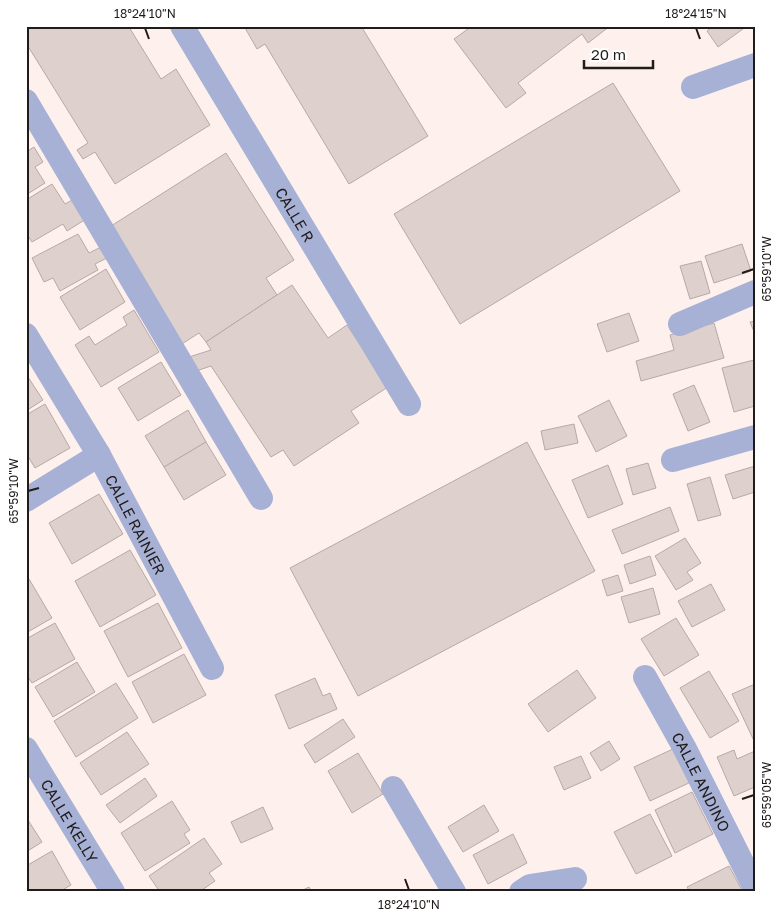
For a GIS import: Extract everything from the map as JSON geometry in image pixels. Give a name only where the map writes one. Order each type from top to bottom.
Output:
[{"type":"street","name":"CALLE R","points":[[182,26],[409,404]]},
{"type":"street","points":[[693,87],[755,65]]},
{"type":"street","points":[[26,101],[261,498]]},
{"type":"street","points":[[680,324],[755,292]]},
{"type":"street","points":[[26,335],[99,455]]},
{"type":"street","points":[[673,460],[755,437]]},
{"type":"street","name":"CALLE RAINIER","points":[[26,500],[99,455],[212,668]]},
{"type":"street","name":"CALLE ANDINO","points":[[645,677],[684,747],[755,888]]},
{"type":"street","name":"CALLE KELLY","points":[[26,749],[113,892]]},
{"type":"street","points":[[393,788],[454,892]]},
{"type":"street","points":[[521,892],[530,886],[575,878]]},
{"type":"building","points":[[26,26],[130,26],[161,79],[176,69],[210,125],[115,184],[95,152],[83,159],[77,150],[88,143],[26,43]]},
{"type":"building","points":[[244,26],[361,26],[428,136],[349,184],[265,44],[257,49]]},
{"type":"building","points":[[472,26],[610,26],[588,43],[582,34],[518,83],[526,93],[506,108],[454,39]]},
{"type":"building","points":[[714,26],[747,26],[718,47],[707,31]]},
{"type":"building","points":[[613,83],[680,191],[460,324],[394,214]]},
{"type":"building","points":[[34,147],[43,162],[35,167],[45,183],[26,195],[26,152]]},
{"type":"building","points":[[226,153],[294,260],[266,278],[277,295],[206,342],[199,333],[174,349],[100,233]]},
{"type":"building","points":[[52,184],[65,204],[74,199],[86,219],[67,231],[63,224],[32,242],[26,233],[26,200]]},
{"type":"building","points":[[78,234],[89,253],[101,247],[107,258],[95,264],[98,270],[60,291],[53,278],[44,282],[32,258]]},
{"type":"building","points":[[742,244],[751,271],[714,283],[705,256]]},
{"type":"building","points":[[701,261],[710,293],[690,299],[680,266]]},
{"type":"building","points":[[106,269],[125,302],[80,330],[60,297]]},
{"type":"building","points":[[292,285],[328,338],[347,325],[388,387],[351,411],[359,423],[294,466],[283,450],[271,457],[211,366],[193,372],[189,357],[211,350],[206,342]]},
{"type":"building","points":[[134,310],[159,352],[101,387],[75,345],[89,336],[95,345],[127,325],[123,317]]},
{"type":"building","points":[[629,313],[639,341],[607,352],[597,324]]},
{"type":"building","points":[[755,321],[755,334],[750,322]]},
{"type":"building","points":[[714,323],[724,358],[641,381],[636,361],[674,350],[670,335]]},
{"type":"building","points":[[754,360],[755,406],[734,412],[722,368]]},
{"type":"building","points":[[161,362],[181,395],[138,421],[118,388]]},
{"type":"building","points":[[26,374],[43,400],[26,411]]},
{"type":"building","points":[[694,385],[710,422],[688,431],[673,394]]},
{"type":"building","points":[[609,400],[627,436],[596,452],[578,416]]},
{"type":"building","points":[[45,404],[70,448],[35,468],[26,453],[26,415]]},
{"type":"building","points":[[188,410],[206,442],[164,467],[145,436]]},
{"type":"building","points":[[574,424],[578,443],[545,450],[541,431]]},
{"type":"building","points":[[206,442],[226,475],[184,500],[164,467]]},
{"type":"building","points":[[527,442],[595,571],[358,696],[290,568]]},
{"type":"building","points":[[648,463],[656,488],[633,495],[626,469]]},
{"type":"building","points":[[608,465],[623,504],[588,518],[572,480]]},
{"type":"building","points":[[755,466],[755,492],[733,499],[725,475]]},
{"type":"building","points":[[710,477],[721,515],[698,521],[687,484]]},
{"type":"building","points":[[99,494],[123,534],[72,564],[49,523]]},
{"type":"building","points":[[670,507],[679,531],[622,554],[612,530]]},
{"type":"building","points":[[685,538],[701,563],[687,572],[693,580],[676,590],[655,556]]},
{"type":"building","points":[[130,550],[156,595],[100,627],[75,581]]},
{"type":"building","points":[[650,556],[656,575],[630,584],[624,565]]},
{"type":"building","points":[[618,575],[623,591],[607,596],[602,580]]},
{"type":"building","points":[[29,579],[52,618],[26,633],[26,580]]},
{"type":"building","points":[[711,584],[725,610],[692,627],[678,601]]},
{"type":"building","points":[[653,588],[660,614],[629,623],[621,597]]},
{"type":"building","points":[[158,603],[182,648],[128,677],[104,631]]},
{"type":"building","points":[[676,618],[699,655],[664,676],[641,639]]},
{"type":"building","points":[[55,623],[75,659],[32,683],[26,674],[26,639]]},
{"type":"building","points":[[184,654],[206,695],[153,723],[132,682]]},
{"type":"building","points":[[77,662],[95,692],[53,717],[35,687]]},
{"type":"building","points":[[577,670],[596,698],[548,732],[528,704]]},
{"type":"building","points":[[709,671],[739,721],[710,738],[680,688]]},
{"type":"building","points":[[315,678],[323,696],[330,693],[337,709],[289,729],[275,695]]},
{"type":"building","points":[[116,683],[138,718],[76,757],[54,721]]},
{"type":"building","points":[[755,684],[755,743],[732,694]]},
{"type":"building","points":[[343,719],[355,737],[315,763],[304,745]]},
{"type":"building","points":[[127,732],[149,764],[101,795],[80,763]]},
{"type":"building","points":[[609,741],[620,759],[601,771],[590,753]]},
{"type":"building","points":[[675,748],[691,782],[650,801],[634,767]]},
{"type":"building","points":[[734,750],[737,759],[755,751],[755,787],[734,796],[717,757]]},
{"type":"building","points":[[358,753],[383,794],[352,813],[328,771]]},
{"type":"building","points":[[581,756],[591,778],[564,790],[554,767]]},
{"type":"building","points":[[145,778],[157,796],[120,823],[106,805]]},
{"type":"building","points":[[692,792],[713,834],[675,853],[655,810]]},
{"type":"building","points":[[172,801],[190,830],[184,834],[190,843],[145,871],[121,833]]},
{"type":"building","points":[[484,805],[499,831],[463,852],[448,827]]},
{"type":"building","points":[[263,807],[273,829],[241,843],[231,822]]},
{"type":"building","points":[[650,814],[672,856],[636,874],[614,832]]},
{"type":"building","points":[[26,817],[42,842],[26,852]]},
{"type":"building","points":[[513,834],[527,863],[488,884],[473,855]]},
{"type":"building","points":[[204,838],[222,864],[209,873],[215,881],[199,892],[160,892],[149,876]]},
{"type":"building","points":[[52,851],[71,885],[59,892],[26,892],[26,866]]},
{"type":"building","points":[[729,866],[743,892],[690,892],[687,887]]},
{"type":"building","points":[[309,887],[312,892],[299,892]]}]
